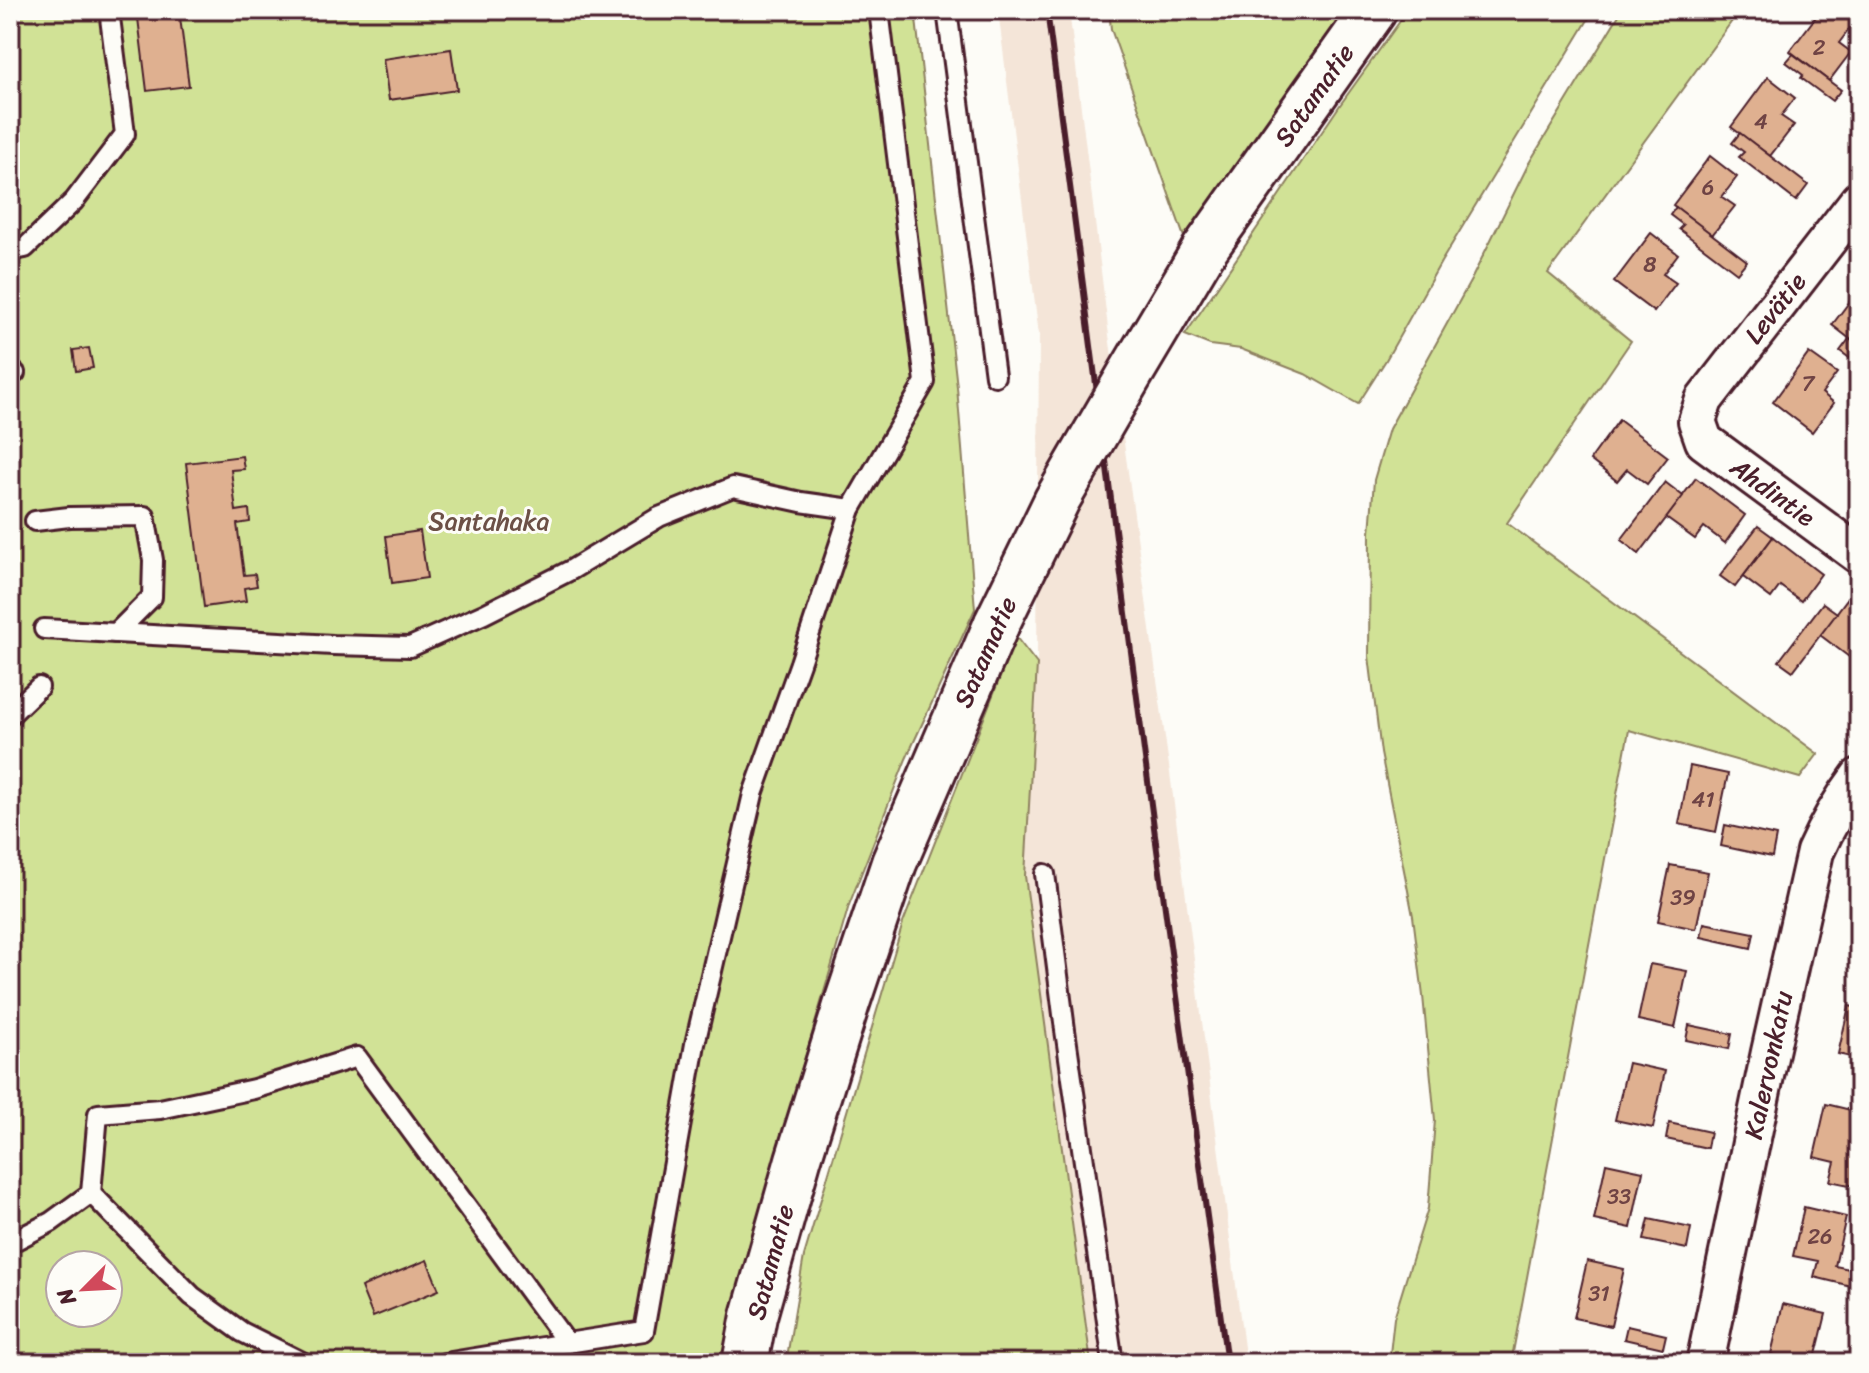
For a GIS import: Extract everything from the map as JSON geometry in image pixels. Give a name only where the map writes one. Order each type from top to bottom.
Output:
[{"type":"main road","name":"Satamatie","points":[[745,1363],[754,1316],[798,1160],[894,863],[997,623],[1057,500],[1204,250],[1374,10]]},
{"type":"street","name":"Levätie","points":[[1697,421],[1704,400],[1859,200]]},
{"type":"street","name":"Ahdintie","points":[[1697,421],[1704,441],[1859,555]]},
{"type":"street","name":"Kalervonkatu","points":[[1705,1363],[1815,852],[1843,798],[1859,777]]},
{"type":"lane","points":[[10,251],[25,248],[74,201],[125,134],[109,10]]},
{"type":"lane","points":[[445,1363],[644,1331],[695,1044],[753,794],[851,509],[925,382],[879,10]]},
{"type":"lane","points":[[947,10],[995,376]]},
{"type":"lane","points":[[44,629],[410,647],[571,570],[659,517],[733,487],[851,509]]},
{"type":"lane","points":[[35,521],[69,517],[145,516],[153,560],[152,597],[116,633]]},
{"type":"lane","points":[[10,715],[39,687]]},
{"type":"lane","points":[[1045,874],[1113,1363]]},
{"type":"lane","points":[[10,1243],[51,1222],[91,1193],[98,1114],[160,1109],[254,1089],[357,1057],[567,1343]]},
{"type":"lane","points":[[91,1193],[192,1296],[242,1332],[304,1363]]},
{"type":"shaded area","points":[[998,10],[1069,10],[1108,328],[1170,773],[1246,1363],[1092,1363],[1025,876],[1037,664],[1039,335]]},
{"type":"green space","name":"Santahaka","points":[[10,10],[915,10],[957,387],[975,609],[906,759],[849,905],[741,1281],[727,1363],[10,1363]]},
{"type":"green space","points":[[1109,10],[1351,10],[1184,237],[1111,29]]},
{"type":"green space","points":[[1408,10],[1594,10],[1358,404],[1305,374],[1241,349],[1210,345],[1185,335]]},
{"type":"green space","points":[[1622,10],[1740,10],[1548,273],[1631,341],[1507,523],[1818,754],[1800,778],[1629,730],[1511,1363],[1389,1363],[1394,1318],[1428,1208],[1435,1120],[1413,916],[1381,753],[1369,656],[1370,533],[1374,480],[1389,429],[1471,280],[1529,163]]},
{"type":"green space","points":[[1016,637],[1037,664],[1025,876],[1091,1363],[786,1363],[804,1256],[903,923]]},
{"type":"building","points":[[137,10],[179,10],[189,86],[147,91]]},
{"type":"building","points":[[1821,10],[1837,10],[1854,23],[1839,43],[1851,52],[1829,81],[1790,51]]},
{"type":"building","points":[[451,49],[457,90],[389,100],[383,59]]},
{"type":"building","points":[[1793,54],[1841,90],[1832,101],[1801,78],[1803,75],[1786,62]]},
{"type":"building","points":[[1768,77],[1795,98],[1781,116],[1794,125],[1770,156],[1731,127]]},
{"type":"building","points":[[1740,133],[1808,185],[1796,201],[1739,157],[1744,152],[1732,143]]},
{"type":"building","points":[[1710,156],[1737,177],[1722,197],[1735,206],[1712,235],[1673,205]]},
{"type":"building","points":[[1676,207],[1747,261],[1737,273],[1679,229],[1683,225],[1670,215]]},
{"type":"building","points":[[1651,233],[1678,254],[1663,274],[1676,283],[1654,312],[1614,282]]},
{"type":"building","points":[[1859,289],[1859,346],[1832,325]]},
{"type":"building","points":[[1849,339],[1859,346],[1859,365],[1840,351]]},
{"type":"building","points":[[89,348],[93,368],[76,371],[73,350]]},
{"type":"building","points":[[1809,353],[1837,373],[1822,393],[1834,403],[1812,432],[1773,402]]},
{"type":"building","points":[[1619,420],[1668,457],[1647,484],[1627,469],[1617,481],[1590,460]]},
{"type":"building","points":[[242,456],[244,469],[231,470],[236,511],[249,509],[250,522],[237,524],[244,575],[255,574],[257,586],[244,588],[246,601],[204,607],[186,463]]},
{"type":"building","points":[[1696,478],[1745,515],[1725,543],[1704,527],[1695,539],[1666,518]]},
{"type":"building","points":[[1665,482],[1683,496],[1639,554],[1621,540]]},
{"type":"building","points":[[1758,526],[1773,537],[1735,587],[1720,576]]},
{"type":"building","points":[[420,531],[427,578],[392,583],[386,536]]},
{"type":"building","points":[[1773,537],[1821,574],[1801,601],[1780,586],[1771,598],[1743,577]]},
{"type":"building","points":[[1850,595],[1859,602],[1859,646],[1849,657],[1820,635]]},
{"type":"building","points":[[1823,603],[1837,613],[1793,671],[1779,661]]},
{"type":"building","points":[[1690,766],[1728,774],[1716,832],[1679,824]]},
{"type":"building","points":[[1725,825],[1776,836],[1772,857],[1721,846]]},
{"type":"building","points":[[1670,865],[1708,872],[1696,929],[1658,921]]},
{"type":"building","points":[[1704,923],[1754,933],[1751,948],[1701,937]]},
{"type":"building","points":[[1650,964],[1687,971],[1675,1028],[1638,1020]]},
{"type":"building","points":[[1849,1006],[1859,1008],[1859,1059],[1838,1054]]},
{"type":"building","points":[[1689,1025],[1732,1034],[1729,1049],[1686,1040]]},
{"type":"building","points":[[1628,1063],[1665,1071],[1653,1128],[1615,1120]]},
{"type":"building","points":[[1826,1104],[1859,1112],[1859,1133],[1853,1157],[1859,1158],[1859,1187],[1830,1181],[1835,1162],[1814,1157]]},
{"type":"building","points":[[1669,1123],[1710,1132],[1707,1148],[1666,1139]]},
{"type":"building","points":[[1606,1163],[1643,1171],[1631,1228],[1594,1220]]},
{"type":"building","points":[[1804,1207],[1846,1217],[1835,1266],[1859,1271],[1859,1288],[1814,1277],[1818,1261],[1793,1256]]},
{"type":"building","points":[[1649,1219],[1691,1228],[1687,1249],[1644,1240]]},
{"type":"building","points":[[427,1260],[439,1290],[373,1317],[361,1287]]},
{"type":"building","points":[[1587,1261],[1624,1269],[1611,1326],[1574,1318]]},
{"type":"building","points":[[1783,1304],[1826,1314],[1814,1363],[1800,1363],[1771,1354]]},
{"type":"building","points":[[1627,1326],[1666,1335],[1663,1348],[1624,1339]]},
{"type":"railway","points":[[1047,10],[1227,1363]]}]
